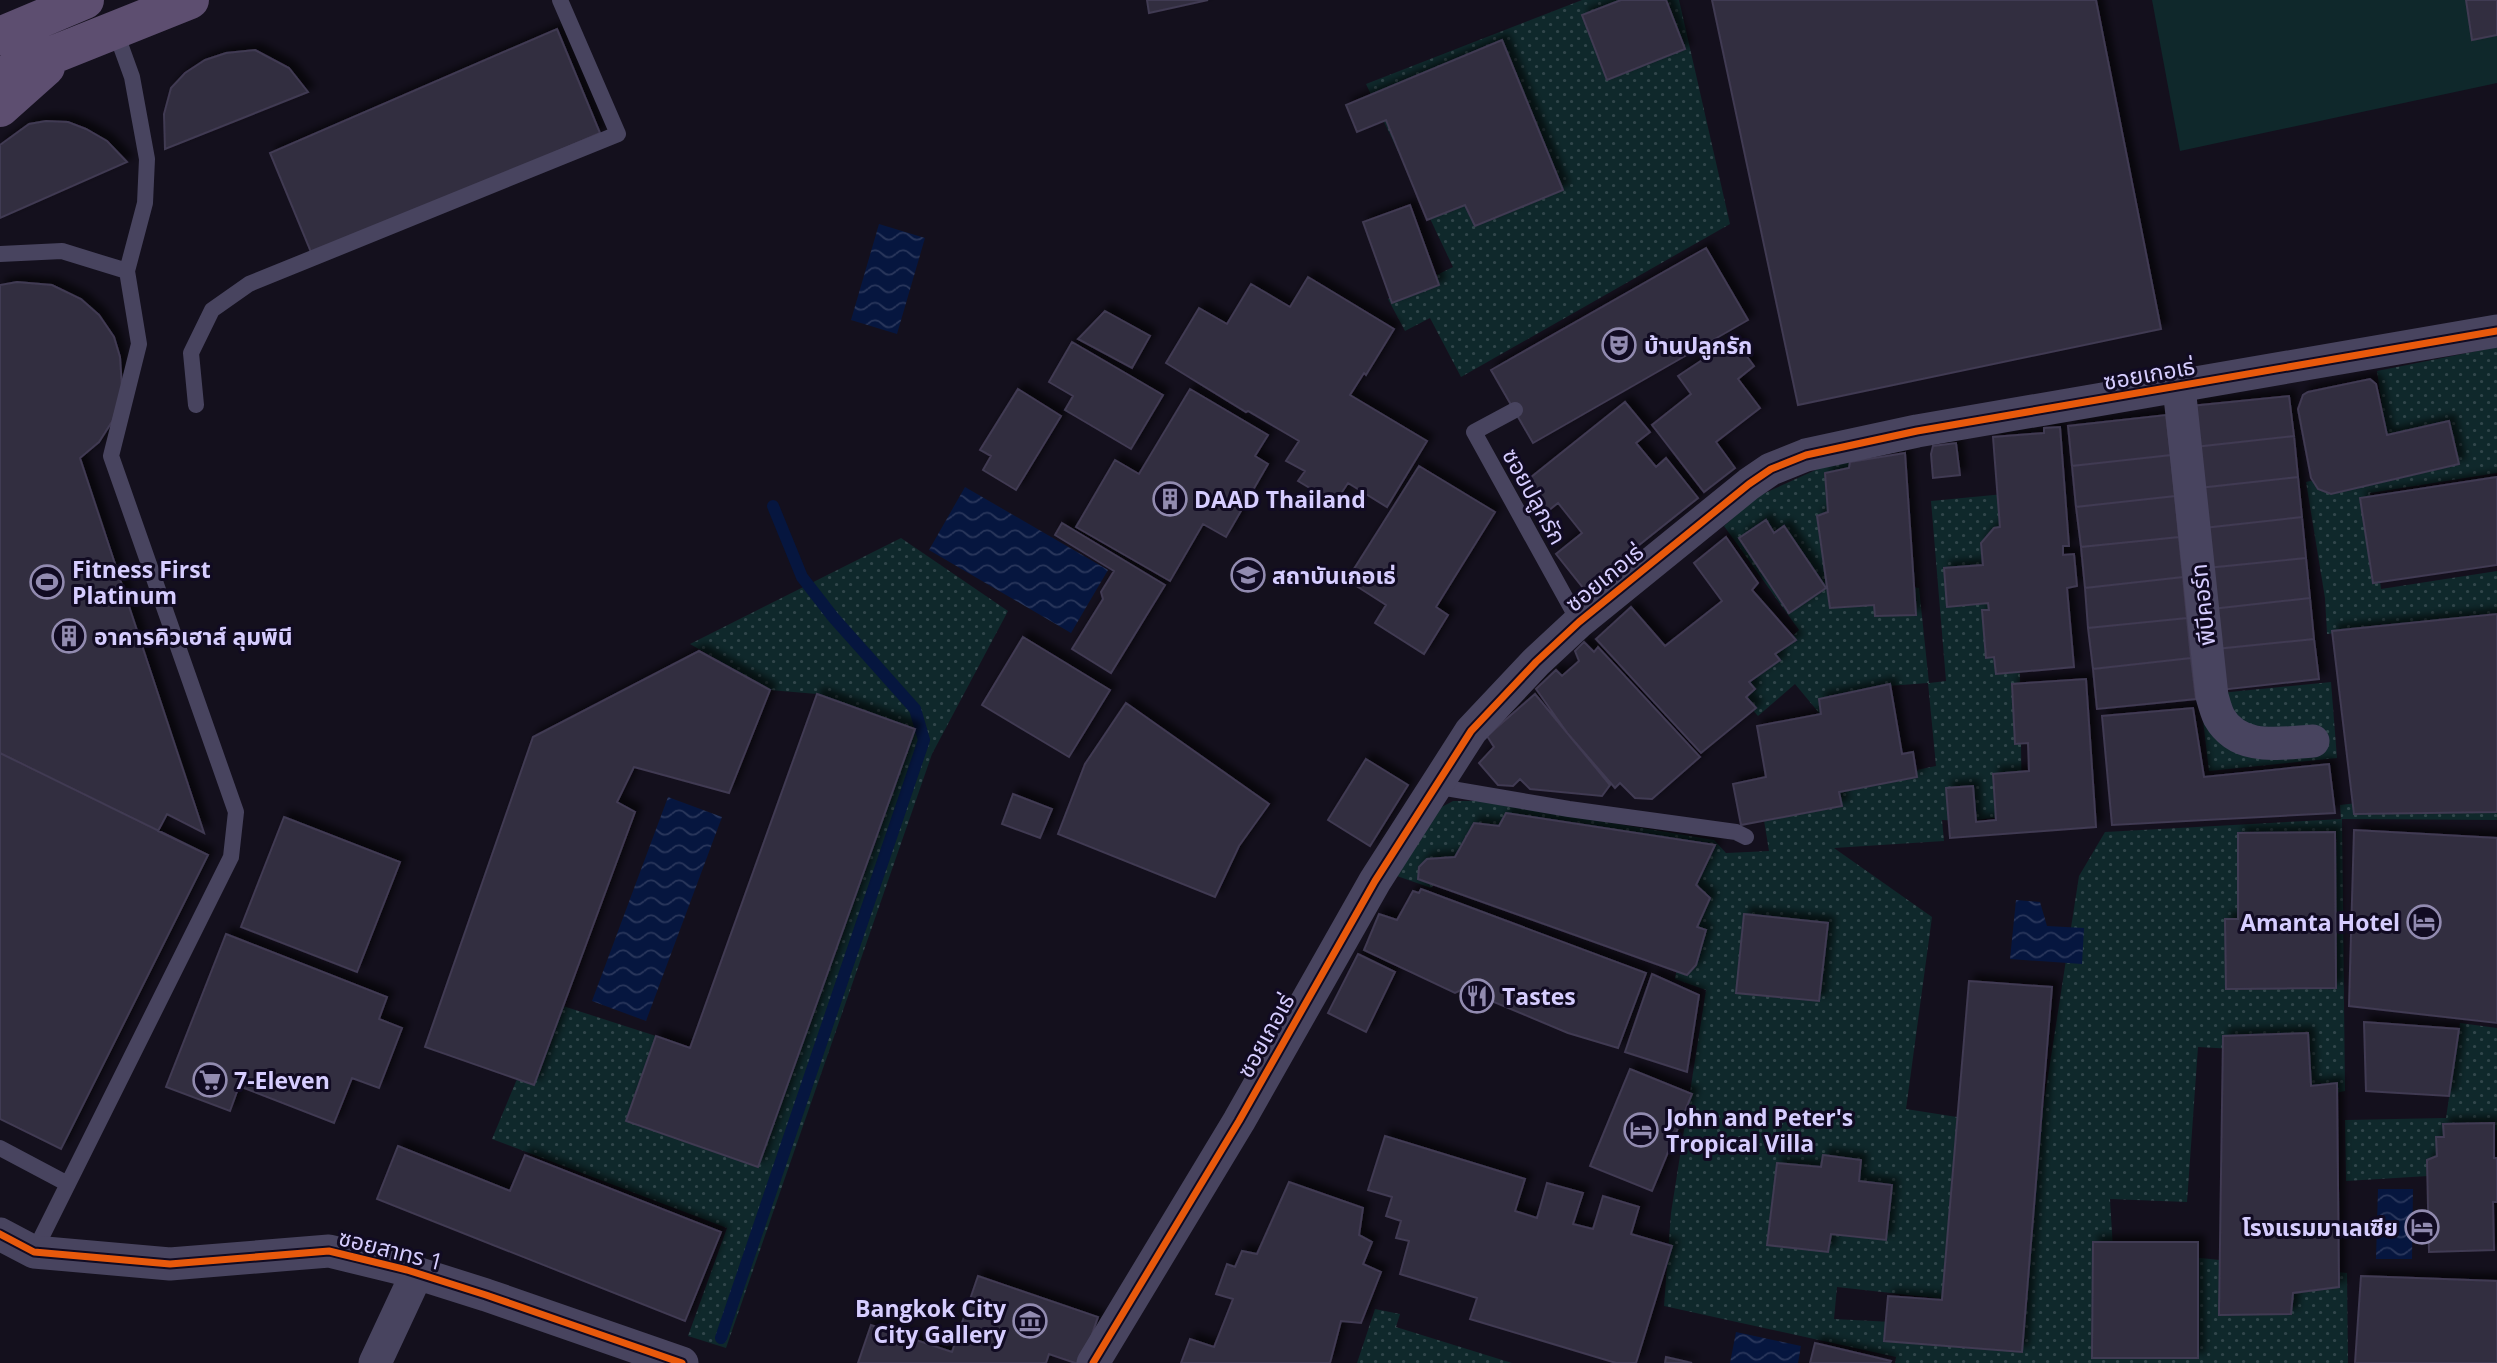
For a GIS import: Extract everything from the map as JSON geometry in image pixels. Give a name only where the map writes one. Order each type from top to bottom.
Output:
[{"type":"main road","points":[[0,36],[85,0]]},
{"type":"main road","points":[[0,76],[190,0]]},
{"type":"main road","points":[[0,49],[66,49]]},
{"type":"main road","points":[[0,108],[66,49]]},
{"type":"street","name":"ซอยเกอเธ่","points":[[1093,1363],[1239,1121],[1375,880],[1471,731],[1536,662],[1579,622],[1749,484],[1771,469],[1806,455],[1917,431],[2497,331]]},
{"type":"street","name":"พีบีคอร์ท","points":[[2179,387],[2212,696],[2219,718],[2240,738],[2260,744],[2314,741]]},
{"type":"street","name":"ซอยสาทร 1","points":[[0,1234],[34,1252],[170,1264],[329,1251],[417,1273],[682,1363]]},
{"type":"street","points":[[375,1363],[417,1273]]},
{"type":"lane","points":[[196,405],[191,353],[212,310],[249,284],[618,134],[560,0]]},
{"type":"lane","points":[[34,1252],[66,1183],[231,857],[236,812],[111,456],[139,344],[127,271],[145,203],[147,159],[132,77],[115,30]]},
{"type":"lane","points":[[0,254],[62,251],[127,271]]},
{"type":"lane","name":"ซอยปลูกรัก","points":[[1514,410],[1474,432],[1579,622]]},
{"type":"lane","points":[[1434,786],[1569,809],[1736,832],[1746,837]]},
{"type":"lane","points":[[0,1148],[66,1183]]},
{"type":"green space","points":[[1582,0],[1679,0],[1730,224],[1461,377],[1430,318],[1405,331],[1388,299],[1453,267],[1366,84]]},
{"type":"green space","points":[[2152,0],[2497,0],[2497,83],[2180,151]]},
{"type":"green space","points":[[2497,347],[2497,473],[2370,493],[2381,589],[2497,571],[2497,616],[2327,634],[2325,598],[2306,482],[2390,462],[2377,371]]},
{"type":"green space","points":[[1852,458],[1837,580],[1919,588],[1929,683],[1946,681],[1931,501],[2004,494],[2020,677],[2022,815],[1964,821],[1942,820],[1944,841],[1834,848],[1932,917],[1906,1109],[1957,1117],[1945,1299],[1837,1287],[1834,1319],[2009,1328],[2079,876],[2105,832],[2341,819],[2340,805],[2497,787],[2497,820],[2342,819],[2345,1091],[2302,1100],[2289,1052],[2198,1047],[2187,1202],[2110,1199],[2113,1249],[2347,1273],[2348,1363],[1895,1363],[1896,1357],[1664,1306],[1671,1213],[1706,990],[1675,979],[1696,855],[1453,867],[1431,888],[1397,876],[1434,811],[1453,801],[1478,801],[1714,840],[1726,853],[1769,851],[1761,802],[1936,766],[1928,683],[1875,687],[1824,719],[1795,684],[1758,716],[1735,690],[1799,630],[1724,526],[1756,497],[1820,468]]},
{"type":"green space","points":[[901,538],[1008,611],[932,754],[726,1348],[688,1336],[727,1228],[492,1139],[517,1079],[535,1084],[563,1006],[656,1036],[626,1121],[758,1167],[915,730],[817,694],[770,690],[690,644]]},
{"type":"green space","points":[[2331,682],[2337,758],[2209,771],[2200,695]]},
{"type":"green space","points":[[2460,1023],[2497,1028],[2497,1130],[2488,1132],[2445,1175],[2346,1181],[2345,1120],[2446,1118]]},
{"type":"green space","points":[[1375,1309],[1400,1314],[1396,1327],[1512,1363],[1357,1363]]},
{"type":"water","points":[[879,224],[925,238],[897,334],[851,320]]},
{"type":"water","points":[[965,487],[1108,570],[1071,633],[929,550]]},
{"type":"water","points":[[668,797],[722,817],[646,1021],[592,1001]]},
{"type":"water","points":[[2016,900],[2040,902],[2047,926],[2084,928],[2082,964],[2010,959]]},
{"type":"water","points":[[2378,1189],[2413,1189],[2412,1259],[2376,1259]]},
{"type":"water","points":[[1736,1332],[1801,1346],[1798,1363],[1730,1363]]},
{"type":"building","points":[[1147,0],[1208,0],[1149,13]]},
{"type":"building","points":[[1621,0],[1666,0],[1685,49],[1607,80],[1582,15]]},
{"type":"building","points":[[1712,0],[2096,0],[2161,329],[1798,405]]},
{"type":"building","points":[[2466,0],[2497,0],[2497,35],[2472,40]]},
{"type":"building","points":[[557,29],[600,133],[313,257],[270,153]]},
{"type":"building","points":[[1502,40],[1563,190],[1475,226],[1465,205],[1427,220],[1386,120],[1357,132],[1346,105]]},
{"type":"building","points":[[255,50],[289,68],[308,92],[165,149],[164,114],[171,88],[185,73],[205,60],[226,53]]},
{"type":"building","points":[[46,121],[68,122],[86,129],[107,141],[127,162],[0,218],[0,145],[29,124]]},
{"type":"building","points":[[1410,205],[1439,285],[1392,303],[1363,222]]},
{"type":"building","name":"บ้านปลูกรัก","points":[[1706,248],[1748,320],[1533,443],[1491,370]]},
{"type":"building","points":[[1308,277],[1394,329],[1366,375],[1364,373],[1350,395],[1427,441],[1387,507],[1348,483],[1335,503],[1298,481],[1305,471],[1286,461],[1299,441],[1166,363],[1199,308],[1227,324],[1251,284],[1290,307]]},
{"type":"building","name":"อาคารคิวเฮาส์ ลุมพินี","points":[[17,282],[52,285],[81,299],[99,315],[114,337],[120,357],[122,388],[113,420],[99,442],[80,458],[204,833],[167,814],[158,831],[208,855],[61,1149],[0,1119],[0,285]]},
{"type":"building","points":[[1105,311],[1150,336],[1132,368],[1078,339]]},
{"type":"building","points":[[1734,339],[1754,366],[1738,379],[1760,408],[1716,442],[1735,468],[1704,492],[1652,425],[1691,394],[1678,376]]},
{"type":"building","points":[[1072,342],[1163,395],[1131,449],[1065,410],[1073,396],[1049,382]]},
{"type":"building","points":[[2370,379],[2376,384],[2387,435],[2449,421],[2459,464],[2331,494],[2318,489],[2311,478],[2298,409],[2303,395]]},
{"type":"building","points":[[1018,389],[1061,416],[1016,490],[983,470],[991,456],[980,450]]},
{"type":"building","name":"DAAD Thailand","points":[[1190,389],[1268,435],[1255,456],[1268,464],[1226,537],[1203,524],[1170,581],[1076,527],[1115,460],[1139,474]]},
{"type":"building","points":[[2289,396],[2294,436],[2195,447],[2191,406]]},
{"type":"building","points":[[1625,402],[1650,432],[1636,443],[1656,467],[1666,458],[1698,498],[1584,589],[1556,554],[1582,533],[1558,503],[1543,515],[1520,486]]},
{"type":"building","points":[[2166,415],[2171,455],[2072,466],[2068,426]]},
{"type":"building","points":[[2060,427],[2069,546],[2063,546],[2063,555],[2074,554],[2077,586],[2067,588],[2074,667],[1996,674],[1994,657],[1986,658],[1982,610],[1989,610],[1988,603],[1947,607],[1944,568],[1983,565],[1981,543],[1994,528],[2000,527],[1993,437],[2044,433],[2044,428]]},
{"type":"building","points":[[2294,436],[2298,477],[2199,488],[2195,447]]},
{"type":"building","points":[[1956,443],[1960,475],[1933,478],[1933,446]]},
{"type":"building","points":[[1905,453],[1916,615],[1875,616],[1874,605],[1830,608],[1817,516],[1828,512],[1825,473],[1849,468],[1850,462]]},
{"type":"building","points":[[2171,455],[2175,496],[2076,507],[2072,466]]},
{"type":"building","points":[[1419,466],[1495,512],[1436,607],[1448,615],[1424,654],[1375,623],[1386,605],[1347,580]]},
{"type":"building","points":[[2298,477],[2302,517],[2204,528],[2199,488]]},
{"type":"building","points":[[2497,477],[2497,565],[2373,583],[2360,498]]},
{"type":"building","points":[[2175,496],[2179,537],[2081,547],[2076,507]]},
{"type":"building","points":[[2302,517],[2306,558],[2207,568],[2204,528]]},
{"type":"building","points":[[1766,520],[1774,533],[1784,526],[1826,588],[1789,613],[1739,538]]},
{"type":"building","points":[[1062,523],[1165,585],[1111,673],[1072,649],[1103,599],[1101,592],[1114,571],[1055,535]]},
{"type":"building","points":[[1726,537],[1758,583],[1752,590],[1796,640],[1775,654],[1780,660],[1749,682],[1755,689],[1746,697],[1756,708],[1701,753],[1596,639],[1631,607],[1665,646],[1722,601],[1694,563]]},
{"type":"building","points":[[2179,537],[2183,577],[2085,588],[2081,547]]},
{"type":"building","points":[[2306,558],[2310,598],[2212,609],[2207,568]]},
{"type":"building","points":[[2183,577],[2187,618],[2088,628],[2085,588]]},
{"type":"building","points":[[2310,598],[2314,639],[2216,649],[2212,609]]},
{"type":"building","points":[[2497,614],[2497,812],[2354,814],[2332,631]]},
{"type":"building","points":[[2187,618],[2191,658],[2093,669],[2088,628]]},
{"type":"building","points":[[1023,637],[1110,690],[1069,757],[982,705]]},
{"type":"building","points":[[2314,639],[2319,679],[2220,690],[2216,649]]},
{"type":"building","points":[[1584,642],[1594,652],[1598,647],[1700,757],[1652,799],[1635,798],[1620,783],[1615,788],[1568,734],[1536,689],[1556,670],[1562,676],[1579,661],[1575,651]]},
{"type":"building","points":[[699,651],[770,690],[729,793],[634,767],[617,802],[635,812],[534,1085],[425,1047],[533,737]]},
{"type":"building","points":[[2191,658],[2196,699],[2097,709],[2093,669]]},
{"type":"building","points":[[2086,679],[2096,827],[1950,838],[1946,788],[1973,786],[1976,822],[1996,820],[1993,774],[2029,771],[2028,743],[2015,744],[2012,684]]},
{"type":"building","points":[[1890,684],[1902,754],[1913,752],[1917,777],[1839,792],[1842,806],[1741,825],[1733,784],[1766,777],[1757,726],[1821,714],[1819,699]]},
{"type":"building","points":[[817,694],[915,729],[758,1167],[626,1121],[656,1036],[690,1048]]},
{"type":"building","points":[[1535,694],[1610,785],[1602,796],[1530,789],[1520,779],[1513,786],[1498,785],[1479,763],[1494,747],[1487,736]]},
{"type":"building","points":[[1126,703],[1269,804],[1239,846],[1215,897],[1058,834],[1085,764]]},
{"type":"building","points":[[2193,708],[2204,777],[2329,764],[2335,813],[2112,825],[2102,716]]},
{"type":"building","points":[[0,753],[208,855],[61,1149],[0,1119]]},
{"type":"building","points":[[1366,759],[1408,785],[1370,846],[1328,820]]},
{"type":"building","points":[[1013,794],[1052,809],[1040,838],[1002,824]]},
{"type":"building","points":[[1506,813],[1715,845],[1696,885],[1710,898],[1697,927],[1706,930],[1696,965],[1687,975],[1418,879],[1419,867],[1427,859],[1455,857],[1474,823],[1499,826]]},
{"type":"building","points":[[284,817],[400,862],[357,972],[241,927]]},
{"type":"building","name":"Amanta Hotel","points":[[2354,830],[2497,838],[2497,1023],[2349,1006]]},
{"type":"building","points":[[2335,832],[2336,988],[2226,989],[2225,919],[2238,919],[2238,833]]},
{"type":"building","points":[[1421,889],[1646,973],[1618,1048],[1568,1033],[1463,989],[1455,993],[1364,950],[1379,914],[1397,920],[1413,891],[1419,893]]},
{"type":"building","points":[[1744,914],[1828,923],[1819,1001],[1736,993]]},
{"type":"building","points":[[226,934],[387,997],[379,1019],[402,1028],[379,1088],[352,1078],[334,1123],[239,1086],[230,1111],[166,1087]]},
{"type":"building","points":[[1358,954],[1395,972],[1366,1032],[1328,1013]]},
{"type":"building","points":[[1652,974],[1699,995],[1687,1072],[1625,1052]]},
{"type":"building","points":[[1969,981],[2052,987],[2022,1352],[1884,1341],[1888,1296],[1942,1300]]},
{"type":"building","points":[[2364,1022],[2459,1029],[2449,1096],[2366,1091]]},
{"type":"building","points":[[2308,1033],[2311,1086],[2337,1083],[2339,1287],[2293,1293],[2291,1314],[2219,1315],[2223,1036]]},
{"type":"building","name":"John and Peter's Tropical Villa","points":[[1630,1069],[1692,1094],[1652,1191],[1590,1166]]},
{"type":"building","points":[[2494,1123],[2497,1202],[2493,1202],[2494,1250],[2429,1252],[2427,1160],[2437,1156],[2436,1137],[2444,1137],[2443,1124]]},
{"type":"building","points":[[1385,1136],[1525,1179],[1515,1211],[1537,1218],[1547,1183],[1583,1193],[1573,1224],[1593,1229],[1603,1196],[1639,1207],[1631,1234],[1672,1246],[1636,1363],[1616,1363],[1470,1319],[1477,1298],[1400,1274],[1409,1241],[1396,1238],[1401,1221],[1386,1216],[1392,1197],[1368,1190]]},
{"type":"building","points":[[398,1146],[510,1191],[525,1155],[721,1232],[685,1321],[377,1199]]},
{"type":"building","points":[[1823,1155],[1861,1160],[1859,1181],[1892,1185],[1886,1240],[1831,1234],[1828,1252],[1767,1245],[1777,1163],[1821,1167]]},
{"type":"building","points":[[1289,1182],[1363,1208],[1359,1235],[1372,1242],[1363,1264],[1381,1272],[1361,1323],[1341,1321],[1330,1363],[1181,1363],[1190,1339],[1214,1347],[1233,1299],[1216,1294],[1227,1264],[1235,1267],[1242,1251],[1257,1254]]},
{"type":"building","points":[[2093,1242],[2198,1242],[2198,1358],[2092,1358]]},
{"type":"building","name":"Bangkok City City Gallery","points":[[978,1276],[1098,1317],[1082,1363],[1049,1354],[1046,1363],[858,1363],[871,1325],[952,1352]]},
{"type":"building","points":[[2361,1276],[2497,1281],[2497,1363],[2355,1363]]},
{"type":"building","points":[[1815,1343],[1891,1361],[1810,1363]]},
{"type":"building","points":[[1666,1357],[1692,1363],[1665,1363]]},
{"type":"waterway","points":[[721,1338],[924,740],[915,709],[833,617],[802,577],[773,506]]},
{"type":"cycle path","points":[[1093,1363],[1239,1121],[1375,881],[1471,731],[1536,662],[1579,622],[1749,484],[1771,469],[1806,455],[1917,431],[2497,331]]},
{"type":"cycle path","points":[[0,1234],[34,1252],[170,1264],[329,1251],[407,1270],[486,1295],[682,1363]]},
{"type":"place","name":"บ้านปลูกรัก","points":[[1619,345]]},
{"type":"place","name":"DAAD Thailand","points":[[1170,499]]},
{"type":"place","name":"สถาบันเกอเธ่","points":[[1248,575]]},
{"type":"place","name":"Fitness First Platinum","points":[[47,582]]},
{"type":"place","name":"อาคารคิวเฮาส์ ลุมพินี","points":[[69,636]]},
{"type":"place","name":"Amanta Hotel","points":[[2424,922]]},
{"type":"place","name":"Tastes","points":[[1477,996]]},
{"type":"place","name":"7-Eleven","points":[[210,1080]]},
{"type":"place","name":"John and Peter's Tropical Villa","points":[[1641,1130]]},
{"type":"place","name":"โรงแรมมาเลเซีย","points":[[2422,1227]]},
{"type":"place","name":"Bangkok City City Gallery","points":[[1030,1321]]}]
